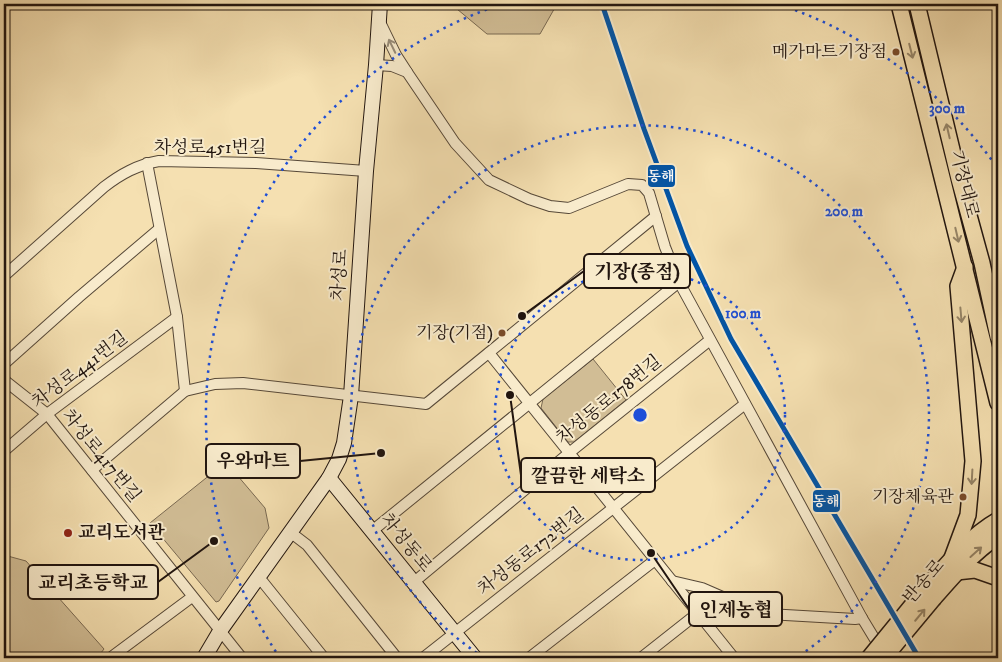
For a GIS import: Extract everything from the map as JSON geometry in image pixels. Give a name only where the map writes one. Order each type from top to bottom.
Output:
[{"type":"main road","name":"차성로","points":[[204,658],[258,576],[329,478],[339,459],[344,443],[351,396],[366,170],[380,4]]},
{"type":"main road","name":"기장대로","points":[[900,4],[998,403]]},
{"type":"main road","name":"기장대로","points":[[917,4],[959,179],[982,263],[998,337]]},
{"type":"main road","points":[[964,267],[958,286],[973,461],[968,515],[954,565],[998,578]]},
{"type":"main road","name":"차성동로","points":[[329,478],[475,658]]},
{"type":"main road","name":"반송로","points":[[885,658],[930,593],[974,538],[998,520]]},
{"type":"main road","name":"반송로","points":[[954,565],[998,536]]},
{"type":"main road","points":[[869,658],[930,593]]},
{"type":"street","points":[[378,18],[396,55],[455,143],[489,180],[528,199],[550,206],[569,208],[628,184],[642,185],[649,193],[665,247],[679,282],[744,404],[885,658]]},
{"type":"street","points":[[376,65],[392,66],[407,72]]},
{"type":"street","name":"차성로451번길","points":[[4,276],[104,187],[121,175],[147,163],[159,161],[256,163],[366,170]]},
{"type":"street","points":[[147,163],[177,317],[185,391]]},
{"type":"street","points":[[92,470],[185,391],[215,384],[242,383],[426,404],[656,216]]},
{"type":"street","points":[[4,364],[78,297],[159,229]]},
{"type":"street","points":[[372,531],[679,282]]},
{"type":"street","name":"차성로441번길","points":[[4,451],[47,414],[177,317]]},
{"type":"street","name":"차성동로178번길","points":[[414,582],[569,453],[710,340]]},
{"type":"street","points":[[489,353],[734,658]]},
{"type":"street","name":"차성로417번길","points":[[4,380],[47,414],[242,658]]},
{"type":"street","name":"차성동로172번길","points":[[455,633],[744,404]]},
{"type":"street","points":[[290,532],[307,545],[397,658]]},
{"type":"street","points":[[529,658],[655,560]]},
{"type":"street","points":[[258,576],[324,658]]},
{"type":"street","points":[[672,581],[702,588],[755,611],[768,614],[862,618]]},
{"type":"street","points":[[110,658],[192,597]]},
{"type":"street","points":[[641,658],[698,613]]},
{"type":"street","points":[[422,658],[455,633]]},
{"type":"shaded area","points":[[451,4],[557,4],[540,34],[487,34]]},
{"type":"shaded area","points":[[593,359],[626,400],[574,442],[568,442],[541,408],[543,399]]},
{"type":"shaded area","points":[[226,462],[265,508],[269,528],[219,601],[216,602],[150,523]]},
{"type":"shaded area","points":[[4,555],[26,561],[104,649],[97,658],[4,658]]},
{"type":"transit line","name":"동해","points":[[602,4],[644,129],[687,246],[731,339],[919,658]]},
{"type":"place","name":"메가마트기장점","points":[[896,52]]},
{"type":"place","name":"기장(종점)","points":[[522,316]]},
{"type":"place","name":"기장(기점)","points":[[502,333]]},
{"type":"place","name":"깔끔한 세탁소","points":[[510,395]]},
{"type":"place","name":"우와마트","points":[[381,453]]},
{"type":"place","name":"기장체육관","points":[[963,497]]},
{"type":"place","name":"교리도서관","points":[[68,533]]},
{"type":"place","name":"교리초등학교","points":[[214,541]]},
{"type":"place","name":"인제농협","points":[[651,553]]}]
